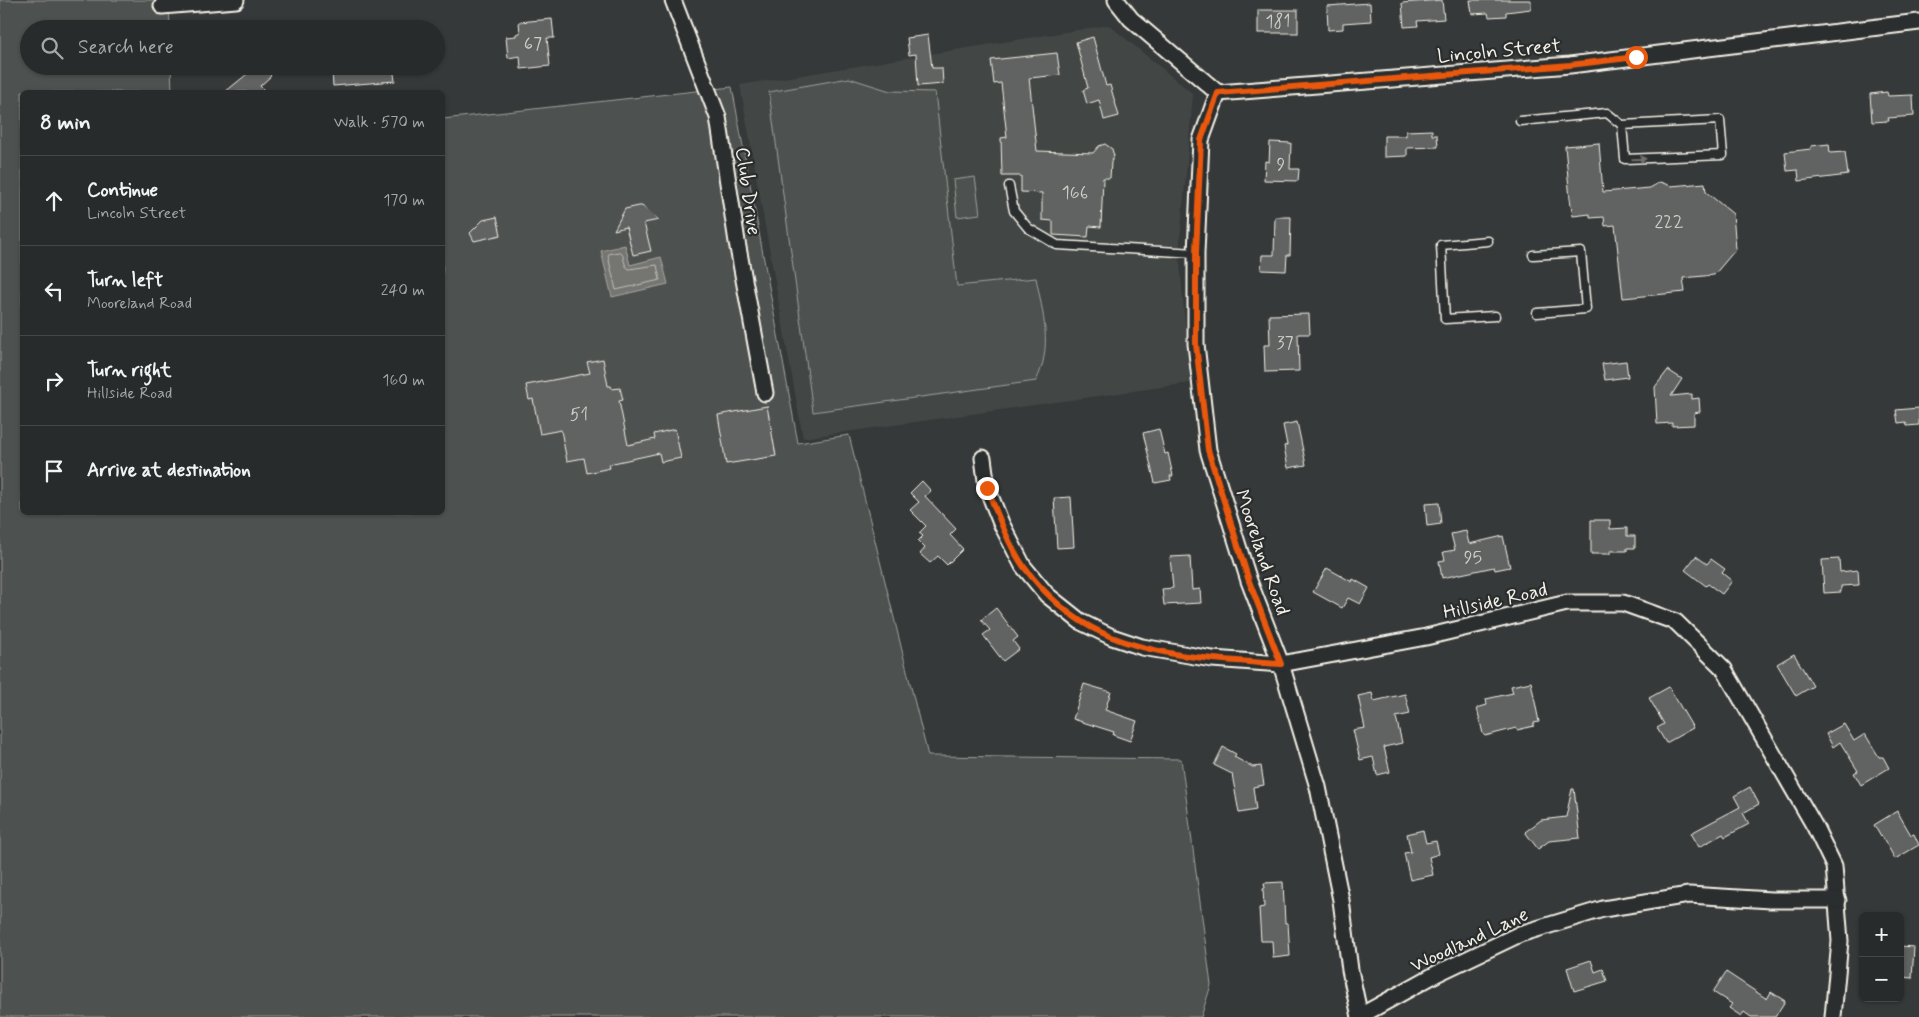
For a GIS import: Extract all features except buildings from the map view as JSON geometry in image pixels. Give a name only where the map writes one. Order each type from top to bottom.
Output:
[{"type":"street","points":[[162,6],[236,0]]},
{"type":"street","name":"Club Drive","points":[[674,0],[718,117],[737,242],[765,393]]},
{"type":"street","points":[[1116,0],[1131,18],[1218,93]]},
{"type":"street","name":"Lincoln Street","points":[[1218,93],[1570,65],[1919,22]]},
{"type":"street","name":"Mooreland Road","points":[[1218,93],[1201,140],[1196,253],[1196,344],[1208,450],[1249,581],[1281,664],[1318,787],[1341,900],[1350,970],[1360,1016]]},
{"type":"street","name":"Hillside Road","points":[[983,458],[987,488],[1001,523],[1023,566],[1047,595],[1081,622],[1112,637],[1142,647],[1212,659],[1281,664],[1426,637],[1567,603],[1623,603],[1676,622],[1724,669],[1776,757],[1815,827],[1834,866],[1840,941],[1834,1017]]},
{"type":"street","name":"Woodland Lane","points":[[1360,1016],[1436,974],[1520,934],[1603,909],[1688,895],[1771,900],[1838,900]]},
{"type":"lane","points":[[1520,121],[1607,113],[1622,125],[1720,120],[1723,155],[1625,159],[1622,125]]},
{"type":"lane","points":[[1009,186],[1014,211],[1028,228],[1058,245],[1196,253]]},
{"type":"lane","points":[[1488,242],[1441,246],[1445,319],[1495,316]]},
{"type":"lane","points":[[1533,255],[1581,252],[1586,309],[1537,313]]},
{"type":"shaded area","points":[[0,0],[169,0],[170,20],[20,20],[20,75],[171,75],[172,90],[20,90],[20,515],[445,515],[445,119],[732,87],[798,443],[849,435],[928,756],[1181,759],[1211,985],[1201,1017],[0,1017]]},
{"type":"shaded area","points":[[1109,25],[1193,94],[1179,252],[1190,383],[803,438],[740,85]]},
{"type":"shaded area","points":[[849,78],[890,91],[935,92],[957,286],[1036,278],[1044,317],[1045,343],[1044,356],[1036,381],[813,412],[769,92]]},
{"type":"shaded area","points":[[975,177],[980,214],[957,217],[953,180]]},
{"type":"water","points":[[625,245],[630,265],[661,257],[668,284],[612,297],[601,251]]},
{"type":"route","points":[[987,488],[1001,523],[1023,566],[1047,595],[1081,622],[1112,637],[1142,647],[1212,659],[1281,664],[1249,581],[1208,450],[1196,344],[1196,253],[1201,140],[1218,93],[1570,65],[1636,57]]}]
